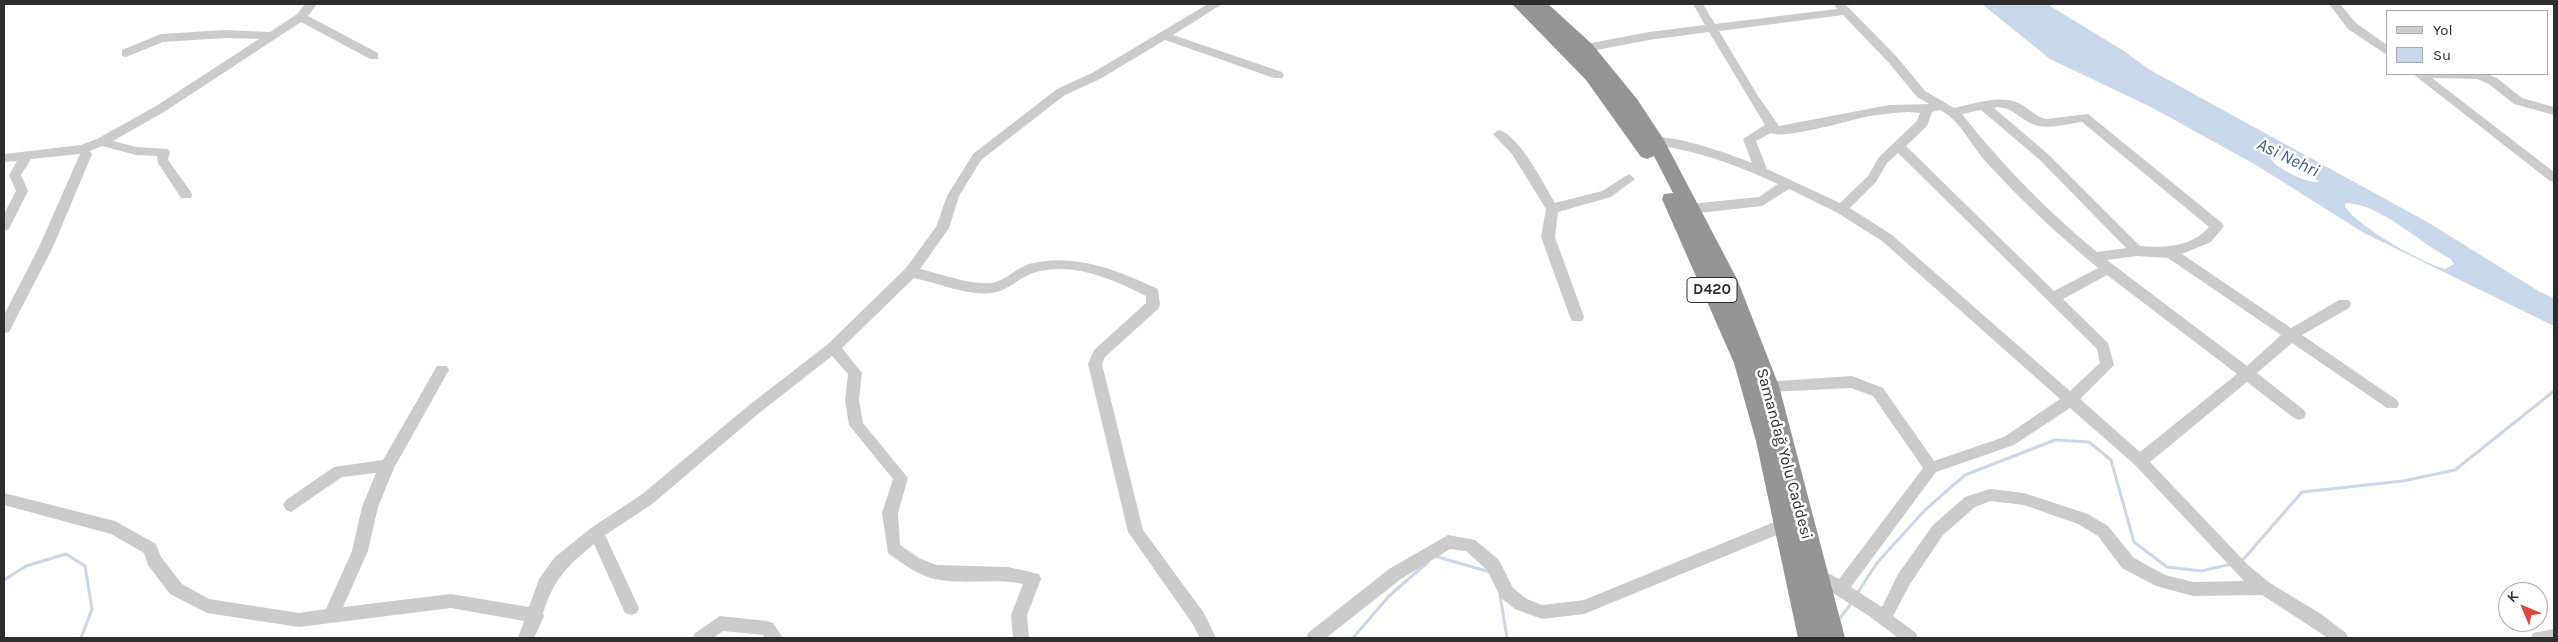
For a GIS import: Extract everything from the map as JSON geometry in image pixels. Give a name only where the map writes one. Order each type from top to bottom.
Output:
[{"type":"highway","name":"Samandağ Yolu Caddesi","points":[[1520,4],[1592,76],[1648,141],[1690,209],[1727,279],[1769,386],[1833,638]]},
{"type":"highway","name":"Samandağ Yolu Caddesi","points":[[1538,4],[1586,48],[1631,103],[1664,184],[1744,363],[1767,441],[1784,525],[1809,631]]},
{"type":"street","points":[[4,158],[83,149],[101,142],[160,109],[301,17],[311,4]]},
{"type":"street","points":[[526,638],[536,616],[545,584],[561,562],[596,533],[646,500],[753,410],[833,348],[910,272],[942,228],[953,196],[977,157],[1061,92],[1096,76],[1216,4]]},
{"type":"street","points":[[1698,4],[1712,30],[1776,131],[1802,128],[1822,121],[1888,108],[1947,109],[1998,103],[2013,105],[2035,120],[2046,123],[2084,117],[2217,226],[2206,238],[2170,253],[2137,251],[2096,257]]},
{"type":"street","points":[[2334,4],[2352,26],[2386,50]]},
{"type":"street","points":[[1586,48],[1649,36],[1712,30],[1842,8],[1893,60],[1921,94],[1947,109],[1974,142],[2036,204],[2109,268],[2299,414]]},
{"type":"street","points":[[301,17],[374,56]]},
{"type":"street","points":[[126,53],[161,38],[226,34],[270,36]]},
{"type":"street","points":[[1162,35],[1278,74]]},
{"type":"street","points":[[2421,75],[2554,178]]},
{"type":"street","points":[[2479,75],[2494,81],[2518,100],[2554,111]]},
{"type":"street","points":[[1984,106],[2044,157],[2137,251]]},
{"type":"street","points":[[1841,209],[1872,179],[1883,160],[1923,123],[1928,109]]},
{"type":"street","points":[[1764,174],[1749,139],[1773,126]]},
{"type":"street","points":[[1499,134],[1516,151],[1552,208],[1548,237],[1576,316]]},
{"type":"street","points":[[1648,141],[1677,142],[1764,174],[1841,209],[1887,238],[2140,462],[2242,570],[2264,588],[2315,619],[2340,638]]},
{"type":"street","points":[[101,142],[136,150],[164,152],[162,160],[186,195]]},
{"type":"street","points":[[1844,591],[1931,468],[2009,441],[2070,400],[2107,365],[2103,347],[1899,147]]},
{"type":"street","points":[[4,328],[46,247],[86,154],[83,149]]},
{"type":"street","points":[[4,226],[22,190],[15,175],[26,157]]},
{"type":"street","points":[[1552,208],[1606,194],[1628,179]]},
{"type":"street","points":[[1690,209],[1762,201],[1787,184]]},
{"type":"street","points":[[2170,253],[2392,404]]},
{"type":"street","points":[[910,272],[990,288],[1005,285],[1027,269],[1038,266],[1075,266],[1090,268],[1153,294],[1153,305],[1099,354],[1095,364],[1136,532],[1198,618],[1208,638]]},
{"type":"street","points":[[2053,298],[2109,268]]},
{"type":"street","points":[[2140,462],[2291,335],[2344,304]]},
{"type":"street","points":[[833,348],[854,373],[852,400],[856,425],[900,478],[890,512],[894,548],[913,562],[935,572],[1008,574],[1033,579],[1020,615],[1021,638]]},
{"type":"street","points":[[331,617],[360,550],[370,507],[387,466],[442,370]]},
{"type":"street","points":[[1769,386],[1852,382],[1878,392],[1931,468]]},
{"type":"street","points":[[291,505],[338,471],[387,466]]},
{"type":"street","points":[[1884,618],[1904,579],[1938,530],[1970,502],[1990,495],[2024,498],[2083,519],[2103,531],[2128,563],[2162,581],[2193,589],[2264,588]]},
{"type":"street","points":[[4,499],[115,528],[151,549],[154,560],[176,589],[207,606],[299,620],[451,601],[536,616]]},
{"type":"street","points":[[1314,638],[1396,574],[1448,542],[1470,545],[1493,564],[1507,593],[1521,604],[1542,612],[1584,607],[1693,564],[1784,525]]},
{"type":"street","points":[[596,533],[631,608]]},
{"type":"street","points":[[1817,574],[1866,605],[1910,638]]},
{"type":"street","points":[[701,638],[720,623],[767,628],[775,638]]},
{"type":"street","points":[[2539,638],[2554,636]]},
{"type":"water","name":"Asi Nehri","points":[[1982,4],[2047,4],[2124,51],[2150,70],[2429,223],[2540,292],[2554,298],[2554,326],[2364,233],[2256,165],[2151,107],[2050,59]],"holes":[[[2276,154],[2307,171],[2319,182],[2308,180],[2284,170],[2270,157]],[[2345,203],[2358,205],[2385,216],[2451,259],[2454,264],[2445,269],[2406,252],[2363,225],[2345,207]]]},
{"type":"waterway","points":[[2241,562],[2302,492],[2403,481],[2455,470],[2554,391]]},
{"type":"waterway","points":[[1856,595],[1877,563],[1925,510],[1965,475],[2055,440],[2089,442],[2111,460],[2134,542],[2167,567],[2201,571],[2232,564]]},
{"type":"waterway","points":[[4,580],[26,566],[66,554],[85,566],[92,609],[81,638]]},
{"type":"waterway","points":[[1434,556],[1490,572]]},
{"type":"waterway","points":[[1353,638],[1389,596],[1428,562]]},
{"type":"waterway","points":[[1500,595],[1507,638]]},
{"type":"waterway","points":[[1838,621],[1852,602]]}]
